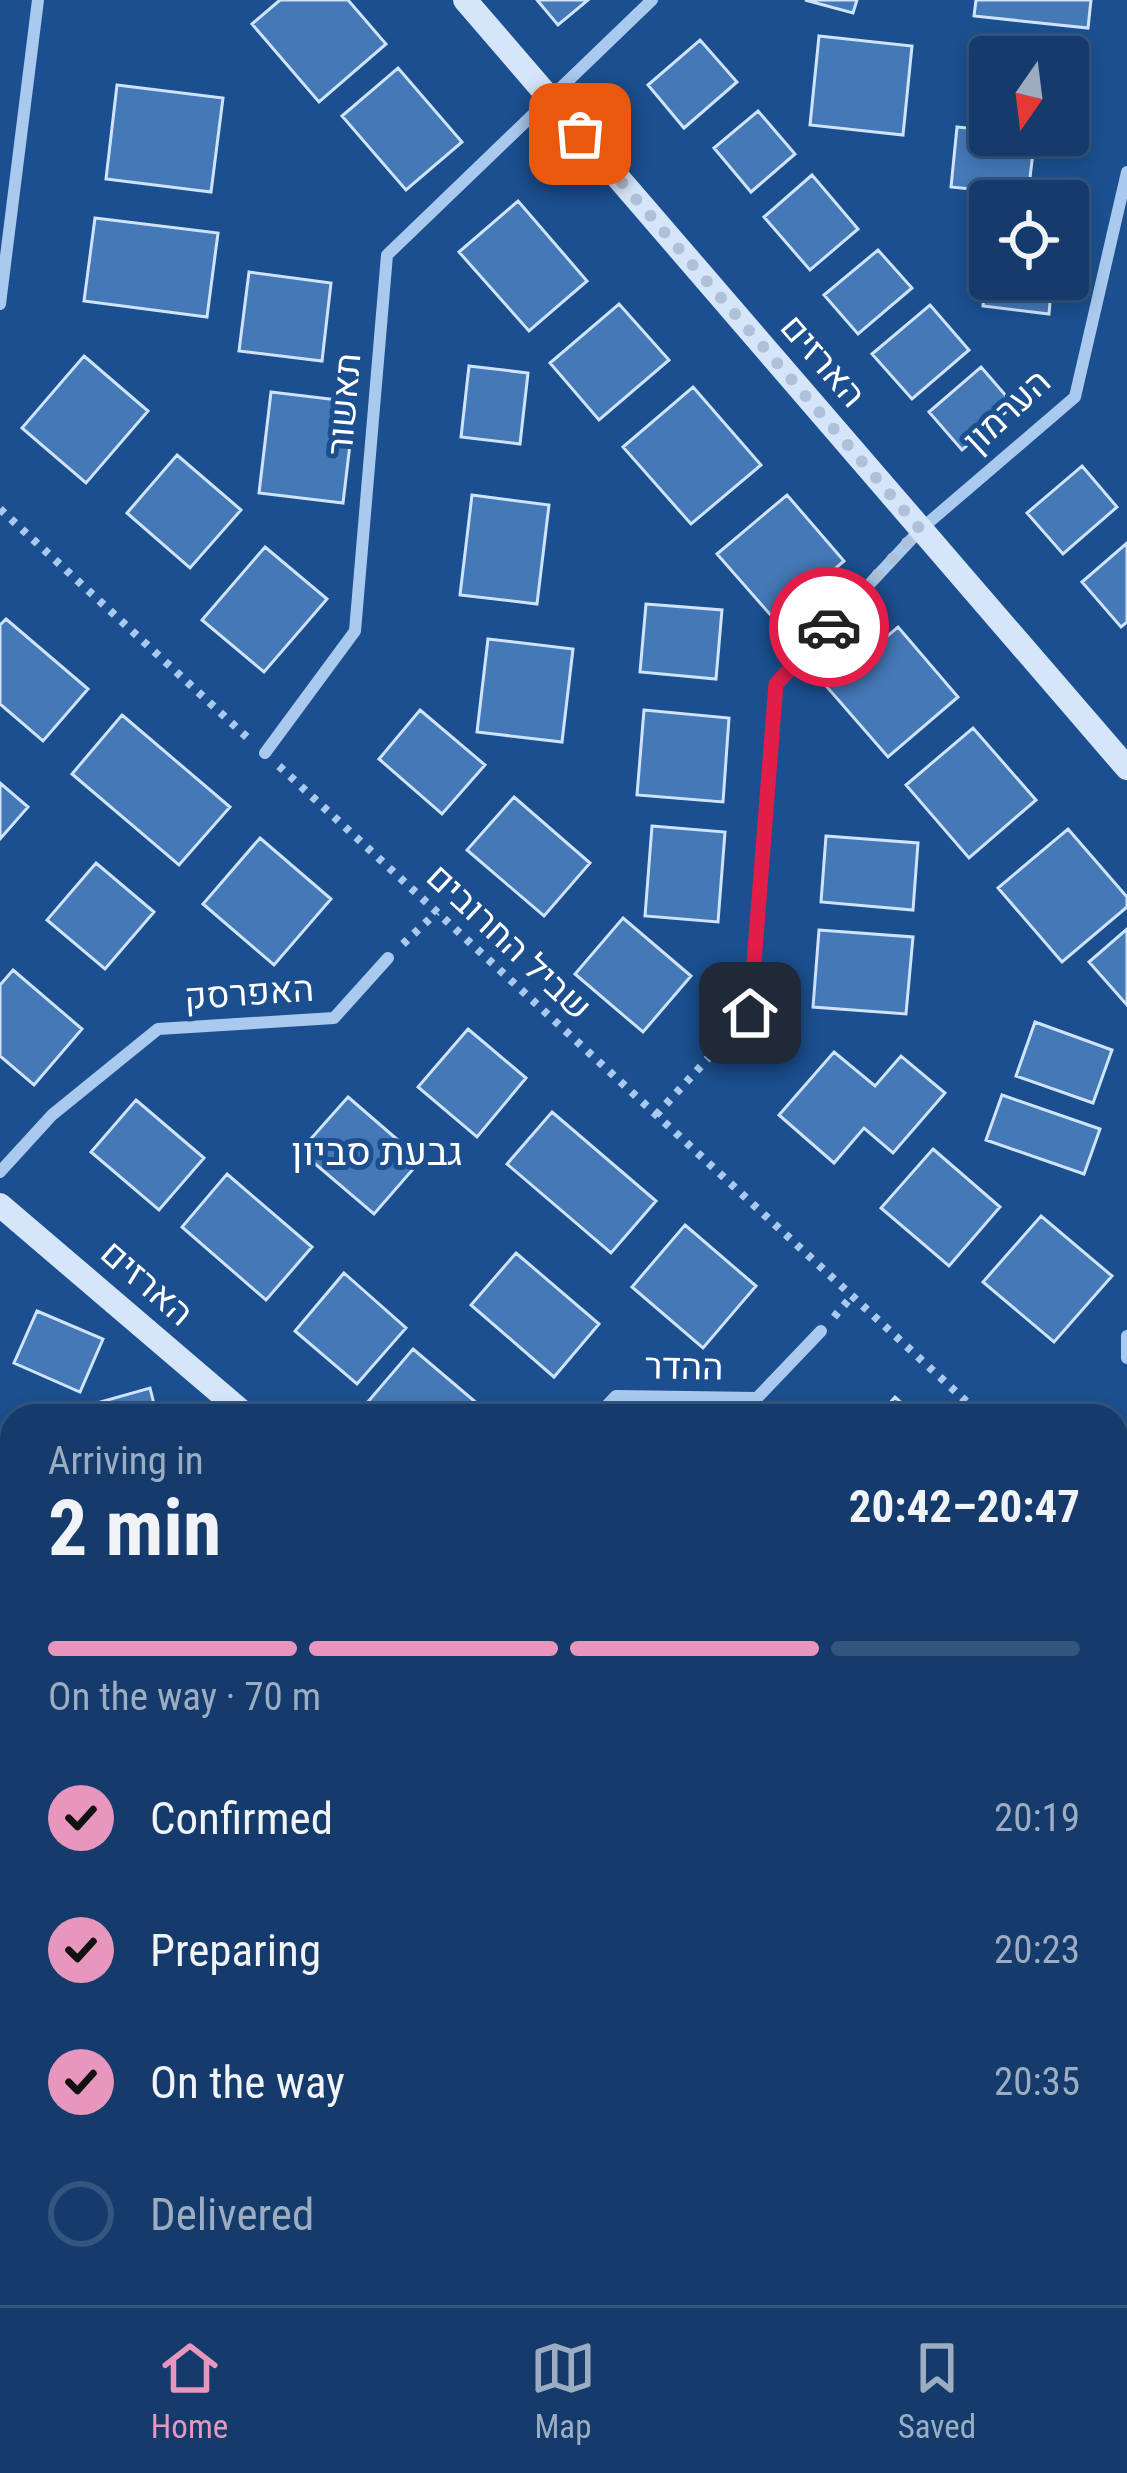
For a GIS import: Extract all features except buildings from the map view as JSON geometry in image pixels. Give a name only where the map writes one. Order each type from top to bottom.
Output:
[{"type":"street","points":[[0,304],[38,0]]},
{"type":"street","name":"הארזים","points":[[465,0],[1127,768]]},
{"type":"street","name":"תאשור","points":[[265,754],[355,631],[387,255],[652,0]]},
{"type":"street","name":"הערמון","points":[[750,1013],[776,684],[920,529],[1075,398],[1127,172]]},
{"type":"street","name":"האפרסק","points":[[0,1172],[52,1115],[158,1029],[334,1018],[388,958]]},
{"type":"street","name":"הארזים","points":[[0,1205],[233,1404]]},
{"type":"street","name":"ההדר","points":[[608,1404],[616,1396],[757,1398],[821,1331]]},
{"type":"street","points":[[1127,1336],[1127,1358]]},
{"type":"path","name":"שביל החרובים","points":[[2,515],[969,1404]]},
{"type":"path","points":[[388,958],[437,912]]},
{"type":"path","points":[[656,1114],[750,1013]]},
{"type":"way so far","points":[[580,134],[920,529],[829,627]]},
{"type":"district","name":"גבעת סביון","points":[[377,1152]]},
{"type":"route","points":[[750,1013],[776,684],[829,627]]}]
